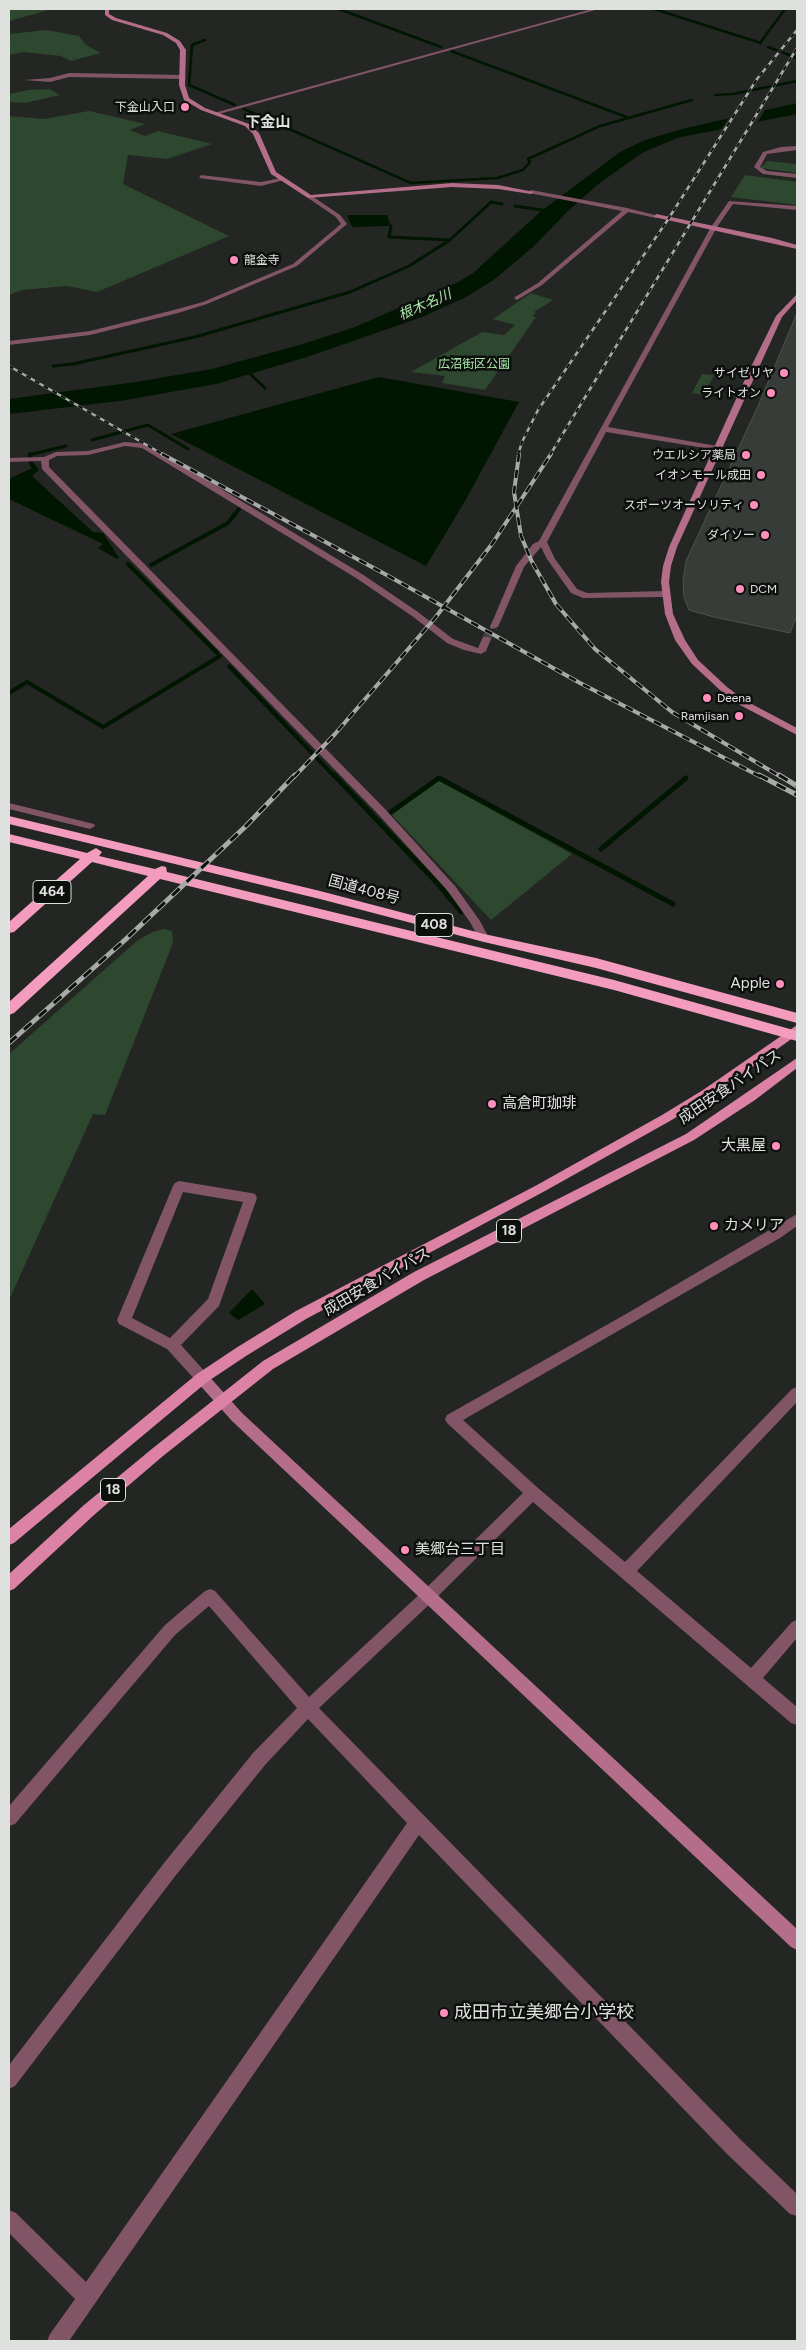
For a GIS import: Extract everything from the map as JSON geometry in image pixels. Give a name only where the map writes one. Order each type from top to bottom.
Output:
[{"type":"highway","name":"国道408号","points":[[9,820],[484,938],[596,963],[797,1018]]},
{"type":"highway","points":[[9,838],[614,985],[795,1033]]},
{"type":"highway","name":"464","points":[[9,929],[105,844]]},
{"type":"highway","points":[[9,1010],[158,875],[172,859]]},
{"type":"main road","name":"成田安食バイパス","points":[[9,1538],[202,1378],[300,1314],[541,1188],[666,1118],[707,1093],[795,1033]]},
{"type":"main road","name":"成田安食バイパス","points":[[9,1584],[102,1499],[268,1365],[420,1276],[690,1137],[751,1097],[797,1062]]},
{"type":"street","points":[[9,343],[90,333],[205,303],[295,265],[344,224],[338,216],[281,180],[269,167],[256,133],[247,124],[203,109],[186,99],[183,94],[183,50],[178,42],[165,34],[114,19],[107,15],[107,9]]},
{"type":"street","points":[[217,114],[597,9]]},
{"type":"street","points":[[27,80],[50,80],[69,75],[183,77]]},
{"type":"street","points":[[797,148],[781,148],[765,152],[757,167],[766,173],[797,176]]},
{"type":"street","points":[[201,177],[261,184],[281,180]]},
{"type":"street","points":[[310,197],[452,185],[498,187],[714,227],[797,247]]},
{"type":"street","points":[[494,627],[520,566],[536,546],[543,542],[547,530],[714,227],[731,202],[797,208]]},
{"type":"street","points":[[517,298],[540,284],[627,210]]},
{"type":"street","points":[[797,296],[779,316],[673,547],[667,566],[665,594],[669,614],[680,640],[695,662],[724,689],[743,703],[797,732]]},
{"type":"street","points":[[9,348],[68,336]]},
{"type":"street","points":[[604,429],[717,448]]},
{"type":"street","points":[[9,460],[45,459],[56,454],[88,453],[125,444],[144,446],[359,576],[450,641],[481,651],[486,639]]},
{"type":"street","points":[[45,459],[45,467],[381,811],[451,888],[475,921],[484,938]]},
{"type":"street","points":[[543,542],[574,591],[586,596],[665,594]]},
{"type":"street","points":[[9,806],[90,826]]},
{"type":"street","points":[[172,1345],[214,1302],[251,1198],[180,1186],[124,1320],[172,1345],[222,1402],[797,1941]]},
{"type":"street","points":[[797,1219],[775,1234],[631,1318],[452,1419],[533,1493],[797,1717]]},
{"type":"street","points":[[626,1572],[797,1393]]},
{"type":"street","points":[[9,2080],[170,1869],[259,1760],[308,1708],[428,1596],[533,1493]]},
{"type":"street","points":[[9,1818],[170,1630],[210,1596],[308,1708],[734,2147],[797,2207]]},
{"type":"street","points":[[752,1679],[797,1626]]},
{"type":"street","points":[[57,2341],[418,1822]]},
{"type":"street","points":[[9,2220],[88,2298]]},
{"type":"green space","points":[[9,9],[73,9],[49,10],[9,21]]},
{"type":"green space","points":[[46,30],[79,36],[86,45],[101,53],[71,61],[61,56],[23,52],[9,55],[9,34]]},
{"type":"green space","points":[[49,89],[60,95],[25,103],[9,102],[9,94],[28,90]]},
{"type":"green space","points":[[89,111],[145,124],[130,130],[145,136],[158,131],[212,144],[167,159],[128,155],[123,184],[229,236],[97,292],[67,286],[22,290],[9,295],[9,116],[44,119]]},
{"type":"green space","points":[[767,161],[797,164],[797,173],[760,168]]},
{"type":"green space","points":[[745,175],[797,182],[797,205],[731,197]]},
{"type":"green space","name":"広沼街区公園","points":[[531,293],[553,300],[534,312],[536,313],[532,316],[536,317],[485,390],[442,383],[445,376],[411,372],[482,332],[504,335],[515,325],[493,319]]},
{"type":"green space","points":[[702,374],[714,375],[704,395],[692,393]]},
{"type":"green space","points":[[438,780],[572,854],[491,920],[392,815]]},
{"type":"green space","points":[[164,929],[172,931],[173,943],[105,1115],[93,1114],[9,1300],[9,1054],[138,940],[153,932]]},
{"type":"water","name":"根木名川","points":[[797,103],[797,114],[677,138],[642,153],[597,185],[568,211],[533,247],[495,279],[466,297],[422,317],[307,357],[216,384],[120,401],[9,414],[9,399],[136,382],[212,369],[303,344],[355,327],[458,282],[472,274],[540,212],[620,152],[645,140],[686,128]]},
{"type":"water","points":[[347,215],[387,215],[391,226],[352,227]]},
{"type":"water","points":[[379,377],[519,402],[465,501],[426,566],[171,434]]},
{"type":"water","points":[[34,463],[39,470],[32,476],[93,532],[103,533],[119,558],[117,559],[98,548],[103,544],[9,499],[9,479],[32,468],[29,465]]},
{"type":"water","points":[[252,1289],[265,1304],[238,1320],[229,1313]]},
{"type":"pier","points":[[766,108],[757,124],[720,131],[730,116]]},
{"type":"building","name":"イオンモール成田","points":[[797,313],[797,615],[790,633],[689,610],[684,597],[683,581],[686,561],[758,406]]},
{"type":"waterway","points":[[339,9],[441,47]]},
{"type":"waterway","points":[[654,9],[760,43]]},
{"type":"waterway","points":[[760,43],[785,9]]},
{"type":"waterway","points":[[205,40],[192,45],[189,85],[235,105]]},
{"type":"waterway","points":[[768,47],[797,58]]},
{"type":"waterway","points":[[451,51],[629,118]]},
{"type":"waterway","points":[[715,95],[733,94],[797,81]]},
{"type":"waterway","points":[[629,118],[692,100]]},
{"type":"waterway","points":[[244,109],[411,183],[497,178],[523,170],[530,162],[528,159],[600,126],[629,118]]},
{"type":"waterway","points":[[450,240],[491,202],[502,204]]},
{"type":"waterway","points":[[515,206],[550,211]]},
{"type":"waterway","points":[[391,226],[389,237],[450,240]]},
{"type":"waterway","points":[[53,366],[73,364],[195,337],[350,292],[409,266],[450,240]]},
{"type":"waterway","points":[[245,369],[265,388]]},
{"type":"waterway","points":[[92,440],[148,425],[188,449]]},
{"type":"waterway","points":[[30,455],[66,446]]},
{"type":"waterway","points":[[30,455],[31,463]]},
{"type":"waterway","points":[[151,565],[228,523],[239,509]]},
{"type":"waterway","points":[[128,564],[217,653]]},
{"type":"waterway","points":[[9,693],[27,682],[103,727],[220,656]]},
{"type":"waterway","points":[[229,666],[335,777]]},
{"type":"waterway","points":[[334,775],[438,884],[461,912]]},
{"type":"waterway","points":[[391,812],[439,778],[673,904]]},
{"type":"waterway","points":[[601,849],[686,778]]},
{"type":"tunnel","points":[[486,639],[494,627]]},
{"type":"railway","points":[[518,455],[522,442],[538,410],[667,221],[757,79],[797,30]]},
{"type":"railway","points":[[550,455],[797,48]]},
{"type":"railway","points":[[9,366],[164,455]]},
{"type":"railway","points":[[162,454],[444,607]]},
{"type":"railway","points":[[516,507],[514,492],[519,454]]},
{"type":"railway","points":[[516,507],[551,454]]},
{"type":"railway","points":[[444,607],[492,544],[516,507]]},
{"type":"railway","points":[[516,507],[521,536],[532,562],[556,604],[595,649],[672,712],[781,777]]},
{"type":"railway","points":[[294,777],[335,734],[444,607]]},
{"type":"railway","points":[[444,607],[580,683],[761,777]]},
{"type":"railway","points":[[9,1043],[126,939],[246,826],[295,775]]},
{"type":"railway","points":[[759,775],[797,795]]},
{"type":"railway","points":[[779,775],[797,786]]},
{"type":"place","name":"下金山入口","points":[[185,107]]},
{"type":"place","name":"龍金寺","points":[[234,260]]},
{"type":"place","name":"サイゼリヤ","points":[[784,373]]},
{"type":"place","name":"ライトオン","points":[[771,393]]},
{"type":"place","name":"ウエルシア薬局","points":[[746,455]]},
{"type":"place","name":"イオンモール成田","points":[[761,475]]},
{"type":"place","name":"スポーツオーソリティ","points":[[754,505]]},
{"type":"place","name":"ダイソー","points":[[765,535]]},
{"type":"place","name":"DCM","points":[[740,589]]},
{"type":"place","name":"Deena","points":[[707,698]]},
{"type":"place","name":"Ramjisan","points":[[739,716]]},
{"type":"place","name":"Apple","points":[[780,984]]},
{"type":"place","name":"高倉町珈琲","points":[[492,1104]]},
{"type":"place","name":"大黒屋","points":[[776,1146]]},
{"type":"place","name":"カメリア","points":[[714,1226]]},
{"type":"place","name":"美郷台三丁目","points":[[405,1550]]},
{"type":"place","name":"成田市立美郷台小学校","points":[[444,2013]]},
{"type":"district","name":"下金山","points":[[268,123]]}]
